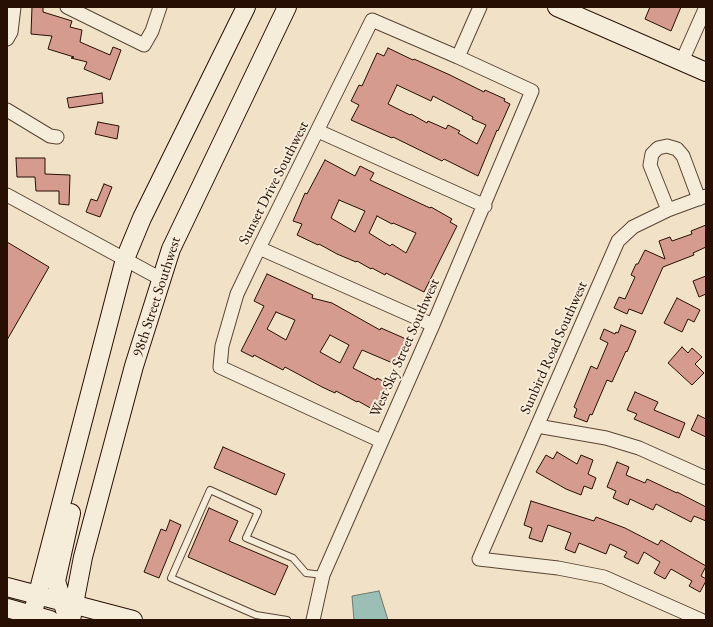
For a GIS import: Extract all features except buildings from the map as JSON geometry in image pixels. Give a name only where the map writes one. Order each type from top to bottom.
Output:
[{"type":"main road","points":[[7,608],[39,619],[38,595],[74,449],[124,259],[142,218],[246,7]]},
{"type":"main road","name":"98th Street Southwest","points":[[69,611],[134,366],[171,248],[286,7]]},
{"type":"main road","points":[[557,7],[706,72]]},
{"type":"main road","points":[[69,611],[56,581],[82,463],[74,449]]},
{"type":"main road","points":[[7,587],[38,595],[69,611],[133,620]]},
{"type":"street","points":[[7,39],[11,32],[14,7]]},
{"type":"street","points":[[67,7],[144,45],[152,31],[160,7]]},
{"type":"street","points":[[458,57],[480,7]]},
{"type":"street","points":[[682,62],[706,8]]},
{"type":"street","name":"Sunset Drive Southwest","points":[[381,441],[220,366],[222,346],[237,294],[372,20],[458,57]]},
{"type":"street","name":"West Sky Street Southwest","points":[[313,620],[323,575],[433,325],[532,91],[458,57]]},
{"type":"street","points":[[7,110],[50,136],[57,137]]},
{"type":"street","points":[[318,131],[484,206]]},
{"type":"street","points":[[668,210],[650,165],[652,154],[658,148],[667,146],[677,149],[683,156],[702,197]]},
{"type":"street","points":[[7,195],[161,279]]},
{"type":"street","name":"Sunbird Road Southwest","points":[[701,620],[604,577],[558,568],[478,559],[618,241],[633,227],[668,210],[702,197]]},
{"type":"street","points":[[259,248],[433,325]]},
{"type":"street","points":[[537,426],[606,438],[639,448],[706,478]]},
{"type":"lane","points":[[287,620],[256,615],[171,578],[210,490],[258,512],[246,538],[293,558],[306,573],[323,575]]},
{"type":"water","points":[[379,591],[388,620],[354,620],[352,596]]}]
